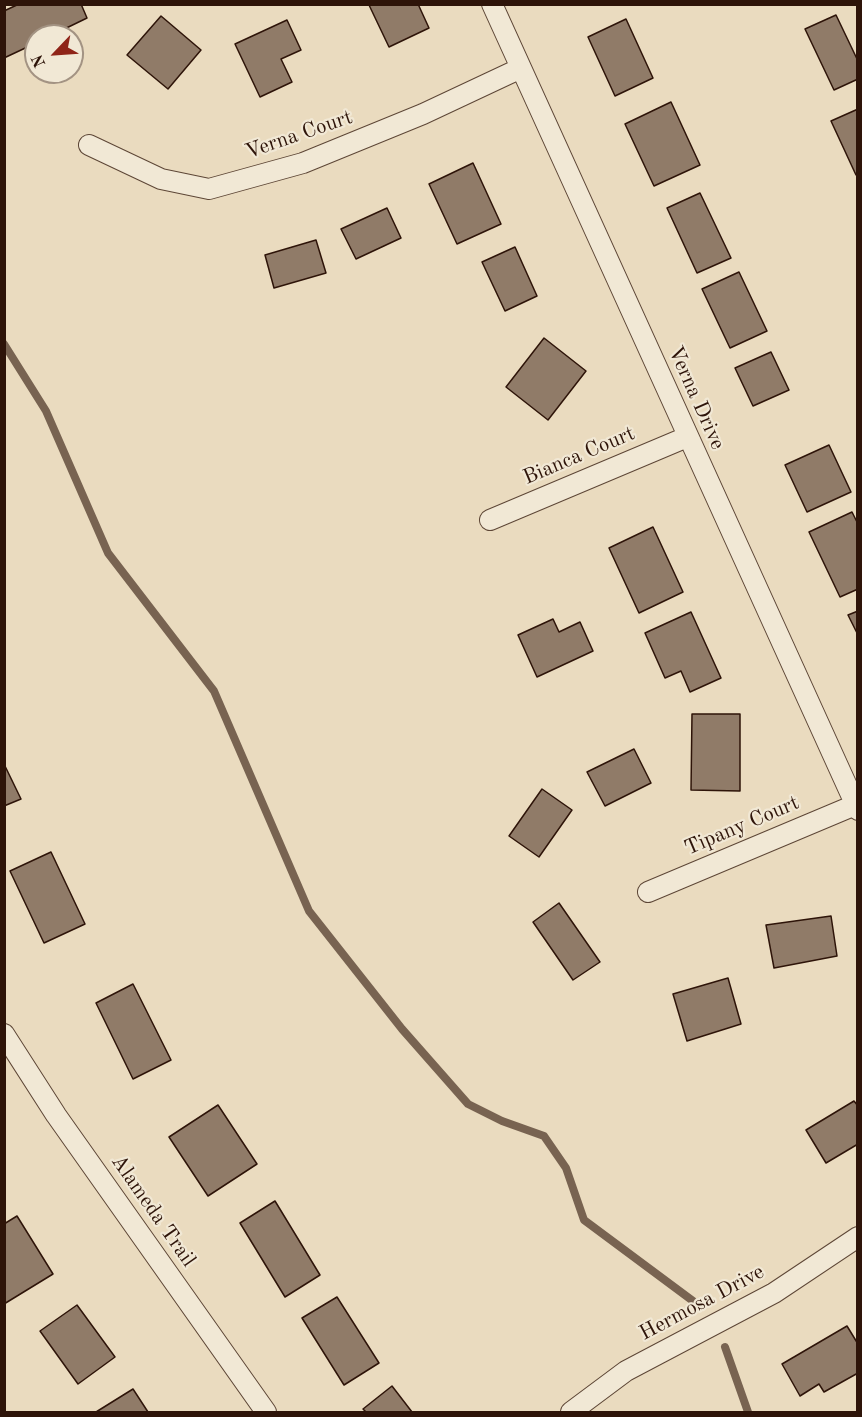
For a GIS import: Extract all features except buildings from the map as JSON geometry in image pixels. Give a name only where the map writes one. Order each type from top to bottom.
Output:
[{"type":"street","name":"Verna Drive","points":[[492,4],[856,807]]},
{"type":"street","name":"Verna Court","points":[[89,145],[161,179],[209,189],[303,163],[423,114],[521,68]]},
{"type":"street","name":"Bianca Court","points":[[490,520],[687,437]]},
{"type":"street","name":"Tipany Court","points":[[648,892],[856,807]]},
{"type":"street","name":"Alameda Trail","points":[[4,1034],[56,1115],[266,1413]]},
{"type":"street","name":"Hermosa Drive","points":[[571,1413],[626,1371],[774,1293],[858,1237]]},
{"type":"waterway","points":[[4,344],[46,411],[108,553],[214,691],[309,911],[402,1029],[468,1104],[502,1121],[544,1136],[566,1168],[584,1220],[693,1301]]},
{"type":"waterway","points":[[725,1347],[748,1412]]}]
